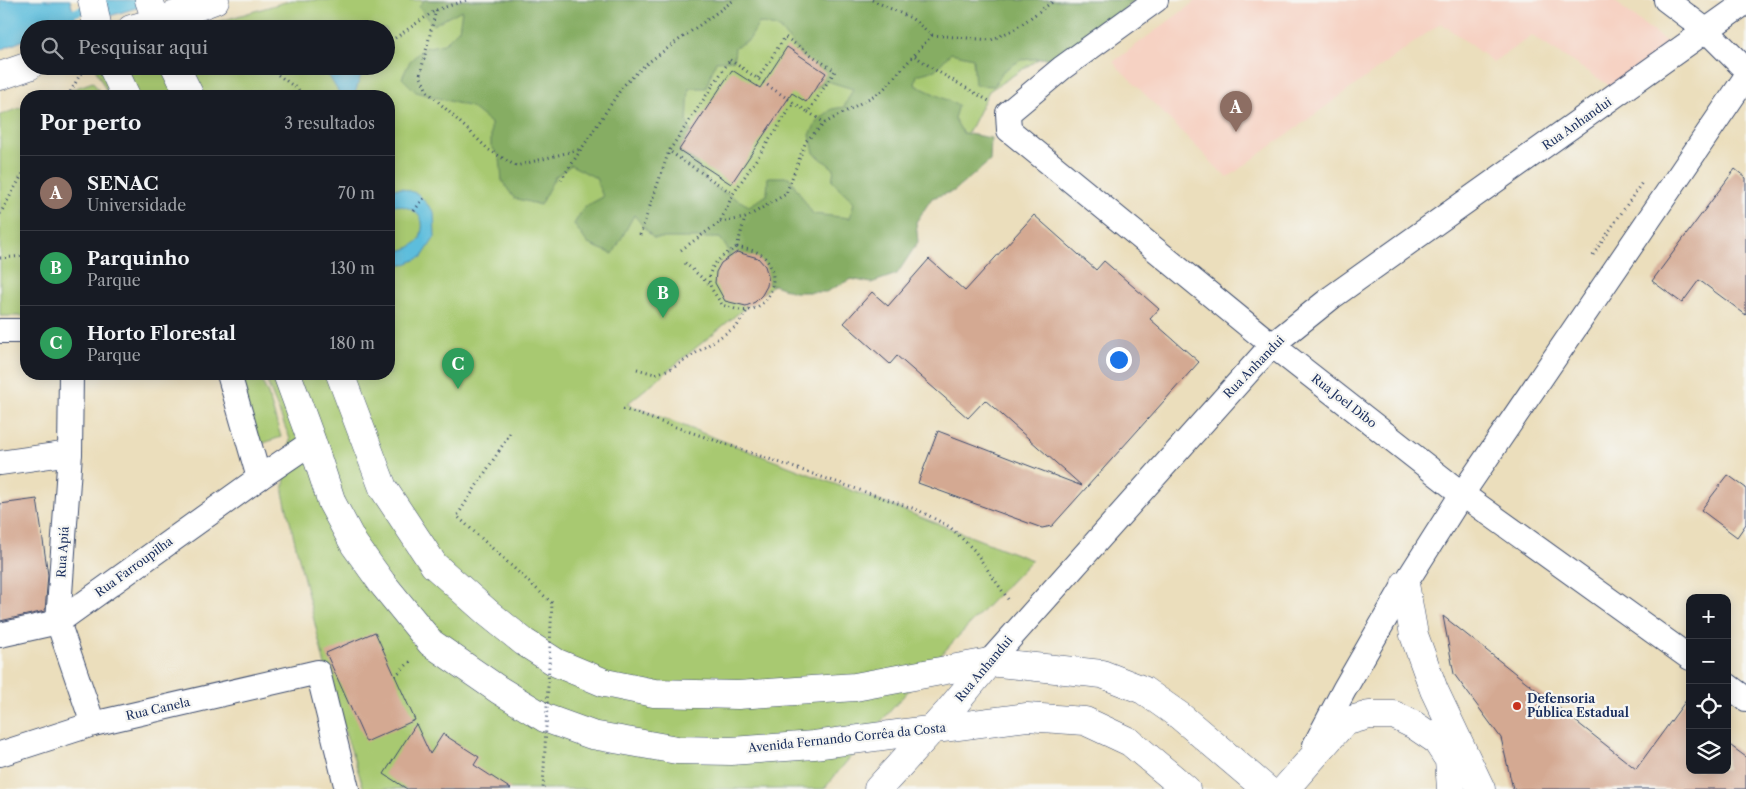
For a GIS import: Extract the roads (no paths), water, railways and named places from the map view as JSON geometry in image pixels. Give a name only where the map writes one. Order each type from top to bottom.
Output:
[{"type":"main road","points":[[149,17],[215,0]]},
{"type":"main road","points":[[0,76],[20,69]]},
{"type":"main road","points":[[116,75],[123,90]]},
{"type":"main road","points":[[180,75],[187,90]]},
{"type":"main road","name":"Avenida Fernando Corrêa da Costa","points":[[289,380],[332,503],[354,544],[382,583],[431,643],[499,690],[545,718],[592,735],[677,750],[731,751],[814,745],[1027,716],[1085,721],[1130,742],[1186,789]]},
{"type":"main road","points":[[342,380],[383,488],[434,565],[524,642],[557,663],[605,683],[654,693],[738,695],[855,687],[989,662],[1102,674],[1143,690],[1180,716],[1266,789]]},
{"type":"main road","points":[[1406,584],[1414,635],[1434,690],[1481,789]]},
{"type":"main road","name":"Rua Anhandui","points":[[878,789],[932,730],[989,662]]},
{"type":"main road","points":[[1285,789],[1305,764],[1344,722],[1369,715],[1394,715],[1414,725],[1436,740],[1449,760],[1451,789]]},
{"type":"street","name":"Rua Joel Dibo","points":[[1156,0],[1062,68],[1009,121],[1272,345],[1462,494],[1686,655]]},
{"type":"street","points":[[1666,0],[1707,31],[1746,70]]},
{"type":"street","name":"Rua Anhandui","points":[[989,662],[1272,345],[1332,297],[1746,2]]},
{"type":"street","points":[[1305,764],[1344,690],[1406,584],[1462,494],[1746,77]]},
{"type":"street","points":[[0,331],[20,332]]},
{"type":"street","name":"Rua Apiá","points":[[71,380],[70,453],[58,622],[93,724]]},
{"type":"street","points":[[231,380],[259,478]]},
{"type":"street","name":"Rua Farroupilha","points":[[0,635],[58,622],[312,442]]},
{"type":"street","points":[[0,463],[70,453]]},
{"type":"street","name":"Rua Canela","points":[[0,754],[93,724],[318,672],[347,789]]},
{"type":"street","points":[[1731,688],[1746,699]]},
{"type":"water","points":[[0,0],[70,0],[76,20],[20,20],[20,42],[0,50]]},
{"type":"water","points":[[92,0],[148,0],[149,4],[97,20]]},
{"type":"water","points":[[328,75],[361,75],[356,90],[337,90]]},
{"type":"water","points":[[402,188],[418,194],[434,212],[435,237],[422,257],[403,265],[395,264],[395,251],[406,249],[420,239],[422,224],[420,217],[413,211],[395,205],[395,189]]},
{"type":"waterway","points":[[64,16],[88,8]]},
{"type":"place","name":"SENAC","points":[[1236,132]]},
{"type":"place","name":"Parquinho","points":[[663,318]]},
{"type":"place","name":"Horto Florestal","points":[[458,389]]},
{"type":"place","name":"Defensoria Pública Estadual","points":[[1517,706]]}]
